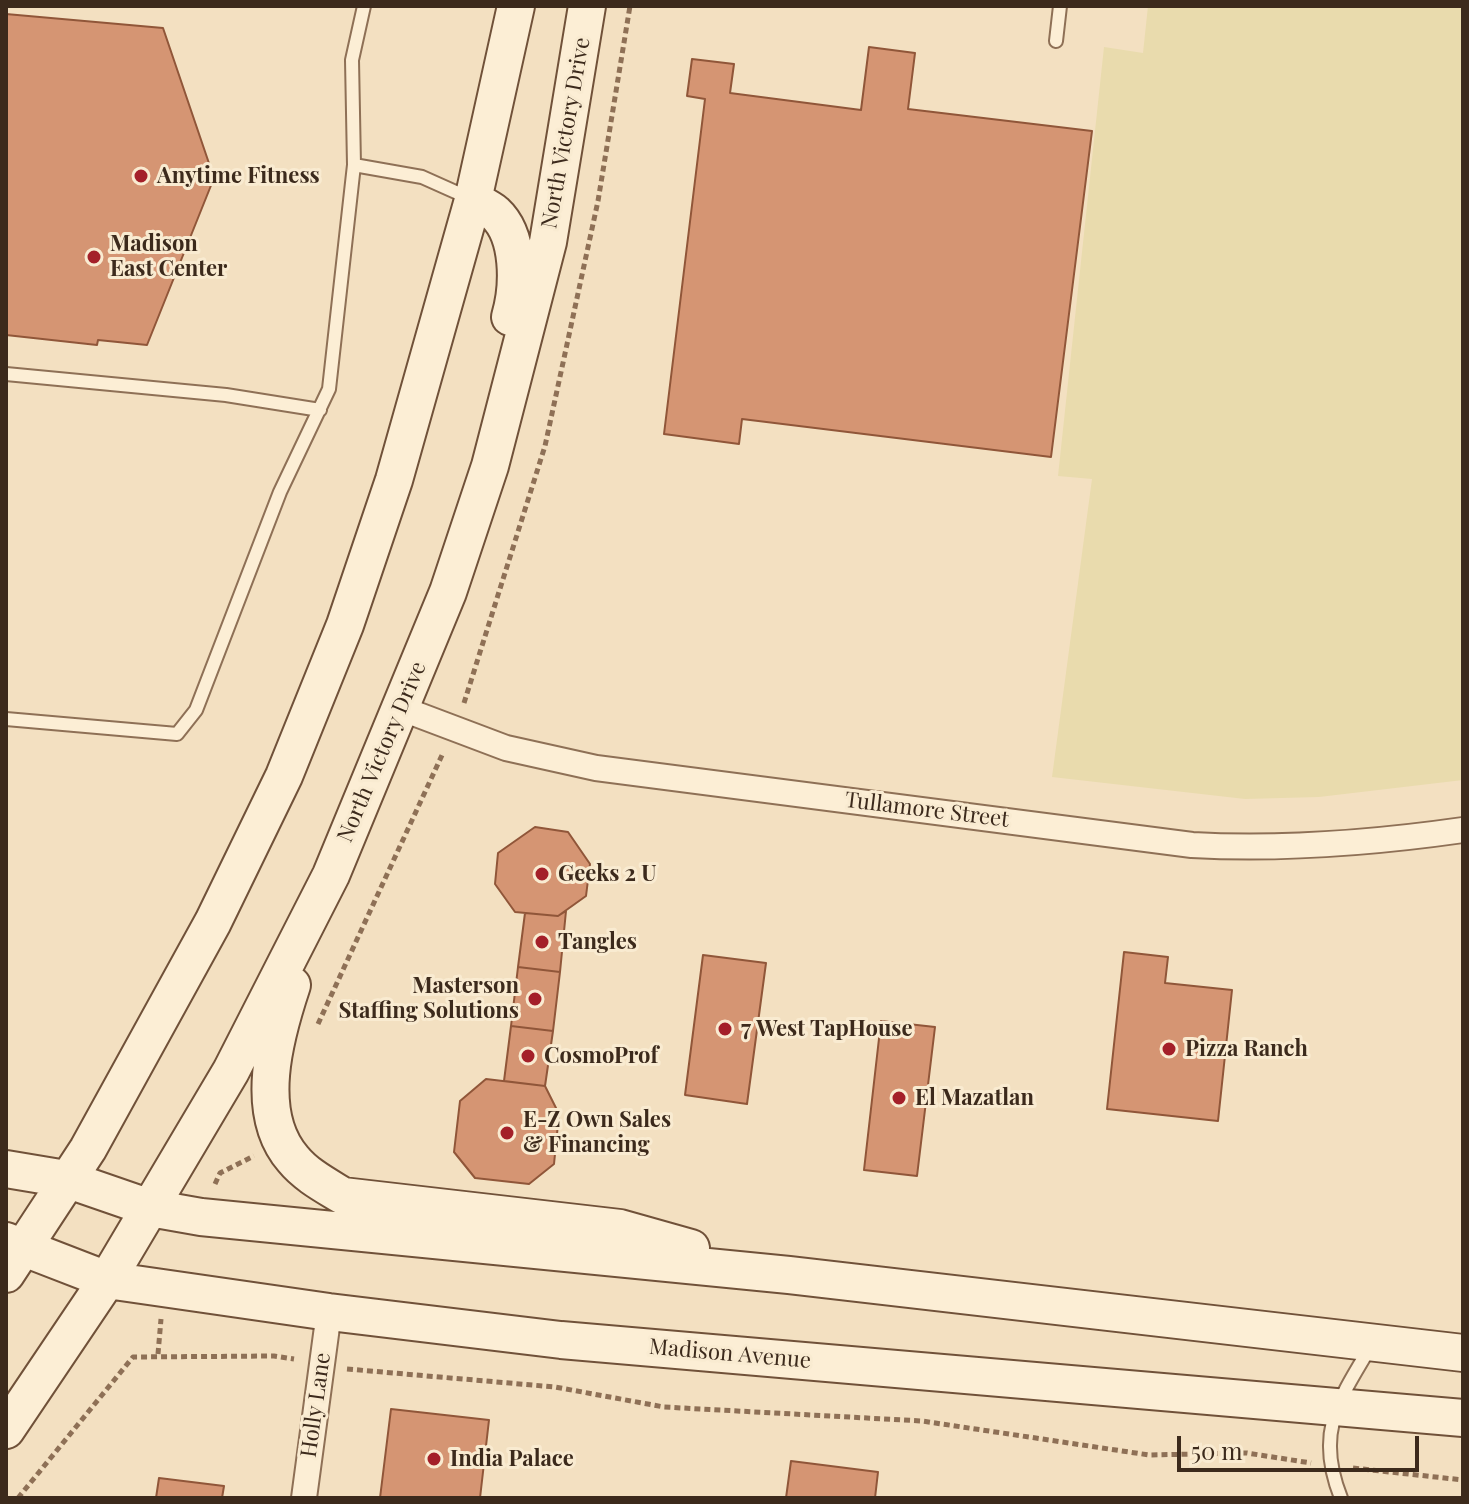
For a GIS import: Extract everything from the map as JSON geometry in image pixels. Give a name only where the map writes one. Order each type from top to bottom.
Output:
[{"type":"main road","points":[[12,1254],[88,1149],[213,922],[284,776],[345,625],[394,480],[473,200],[516,6]]},
{"type":"main road","name":"North Victory Drive","points":[[6,1430],[107,1280],[231,1071],[331,875],[400,708],[464,545],[494,452],[548,242],[587,6]]},
{"type":"main road","points":[[464,545],[495,369],[513,308],[515,270],[511,242],[496,214],[473,200]]},
{"type":"main road","points":[[331,875],[283,1012],[269,1071],[271,1100],[282,1142],[291,1158],[310,1176],[343,1196],[620,1228],[789,1275]]},
{"type":"main road","points":[[6,1169],[66,1179],[150,1208],[201,1217],[789,1275],[1463,1353]]},
{"type":"main road","name":"Madison Avenue","points":[[12,1254],[107,1280],[329,1312],[561,1340],[1463,1418]]},
{"type":"street","name":"Tullamore Street","points":[[400,708],[506,748],[596,768],[1192,845],[1276,849],[1370,843],[1463,830]]},
{"type":"street","name":"Holly Lane","points":[[304,1498],[329,1312]]},
{"type":"lane","points":[[6,719],[177,734],[196,710],[280,492],[329,389],[354,165],[352,60],[364,6]]},
{"type":"lane","points":[[1056,41],[1060,6]]},
{"type":"lane","points":[[354,165],[422,177],[473,200]]},
{"type":"lane","points":[[6,374],[226,395],[320,410]]},
{"type":"lane","points":[[1341,1498],[1328,1465],[1336,1405],[1373,1342]]},
{"type":"path","points":[[471,687],[545,446],[598,201],[630,6]]},
{"type":"path","points":[[316,1028],[439,763]]},
{"type":"path","points":[[220,1173],[260,1153]]},
{"type":"path","points":[[158,1326],[158,1354]]},
{"type":"path","points":[[18,1498],[113,1376],[133,1357],[158,1354],[274,1356]]},
{"type":"path","points":[[352,1369],[555,1387],[664,1407],[922,1421],[1149,1455],[1247,1453],[1463,1480]]},
{"type":"shaded area","points":[[1148,6],[1463,6],[1463,780],[1319,797],[1245,799],[1052,777],[1092,479],[1058,476],[1104,47],[1143,53]]},
{"type":"building","name":"Madison East Center","points":[[6,14],[163,28],[214,178],[147,345],[98,340],[97,345],[6,335]]},
{"type":"building","points":[[869,47],[915,53],[908,109],[1092,131],[1051,457],[742,419],[739,444],[664,434],[705,99],[687,96],[692,59],[734,64],[730,93],[861,110]]},
{"type":"building","name":"Geeks 2 U","points":[[535,827],[568,832],[590,864],[586,896],[558,916],[515,912],[495,884],[498,853]]},
{"type":"building","name":"Tangles","points":[[566,911],[560,972],[518,967],[525,913],[558,916]]},
{"type":"building","name":"Pizza Ranch","points":[[1124,952],[1168,957],[1165,983],[1232,990],[1218,1121],[1107,1109]]},
{"type":"building","name":"7 West TapHouse","points":[[703,955],[766,963],[747,1104],[685,1095]]},
{"type":"building","name":"Masterson Staffing Solutions","points":[[518,967],[560,972],[553,1031],[511,1026]]},
{"type":"building","name":"El Mazatlan","points":[[881,1021],[935,1027],[917,1176],[864,1170]]},
{"type":"building","name":"CosmoProf","points":[[511,1026],[553,1031],[545,1086],[504,1081]]},
{"type":"building","name":"E-Z Own Sales & Financing","points":[[486,1079],[545,1086],[559,1114],[554,1164],[529,1184],[475,1178],[454,1152],[460,1101]]},
{"type":"building","name":"India Palace","points":[[391,1409],[489,1420],[480,1498],[380,1498]]},
{"type":"building","points":[[791,1461],[878,1472],[875,1498],[786,1498]]},
{"type":"building","points":[[159,1478],[224,1486],[222,1498],[156,1498]]},
{"type":"place","name":"Anytime Fitness","points":[[141,176]]},
{"type":"place","name":"Madison East Center","points":[[94,257]]},
{"type":"place","name":"Geeks 2 U","points":[[542,874]]},
{"type":"place","name":"Tangles","points":[[542,942]]},
{"type":"place","name":"Masterson Staffing Solutions","points":[[535,999]]},
{"type":"place","name":"7 West TapHouse","points":[[725,1029]]},
{"type":"place","name":"Pizza Ranch","points":[[1169,1049]]},
{"type":"place","name":"CosmoProf","points":[[528,1056]]},
{"type":"place","name":"El Mazatlan","points":[[899,1098]]},
{"type":"place","name":"E-Z Own Sales & Financing","points":[[507,1133]]},
{"type":"place","name":"India Palace","points":[[434,1459]]}]
